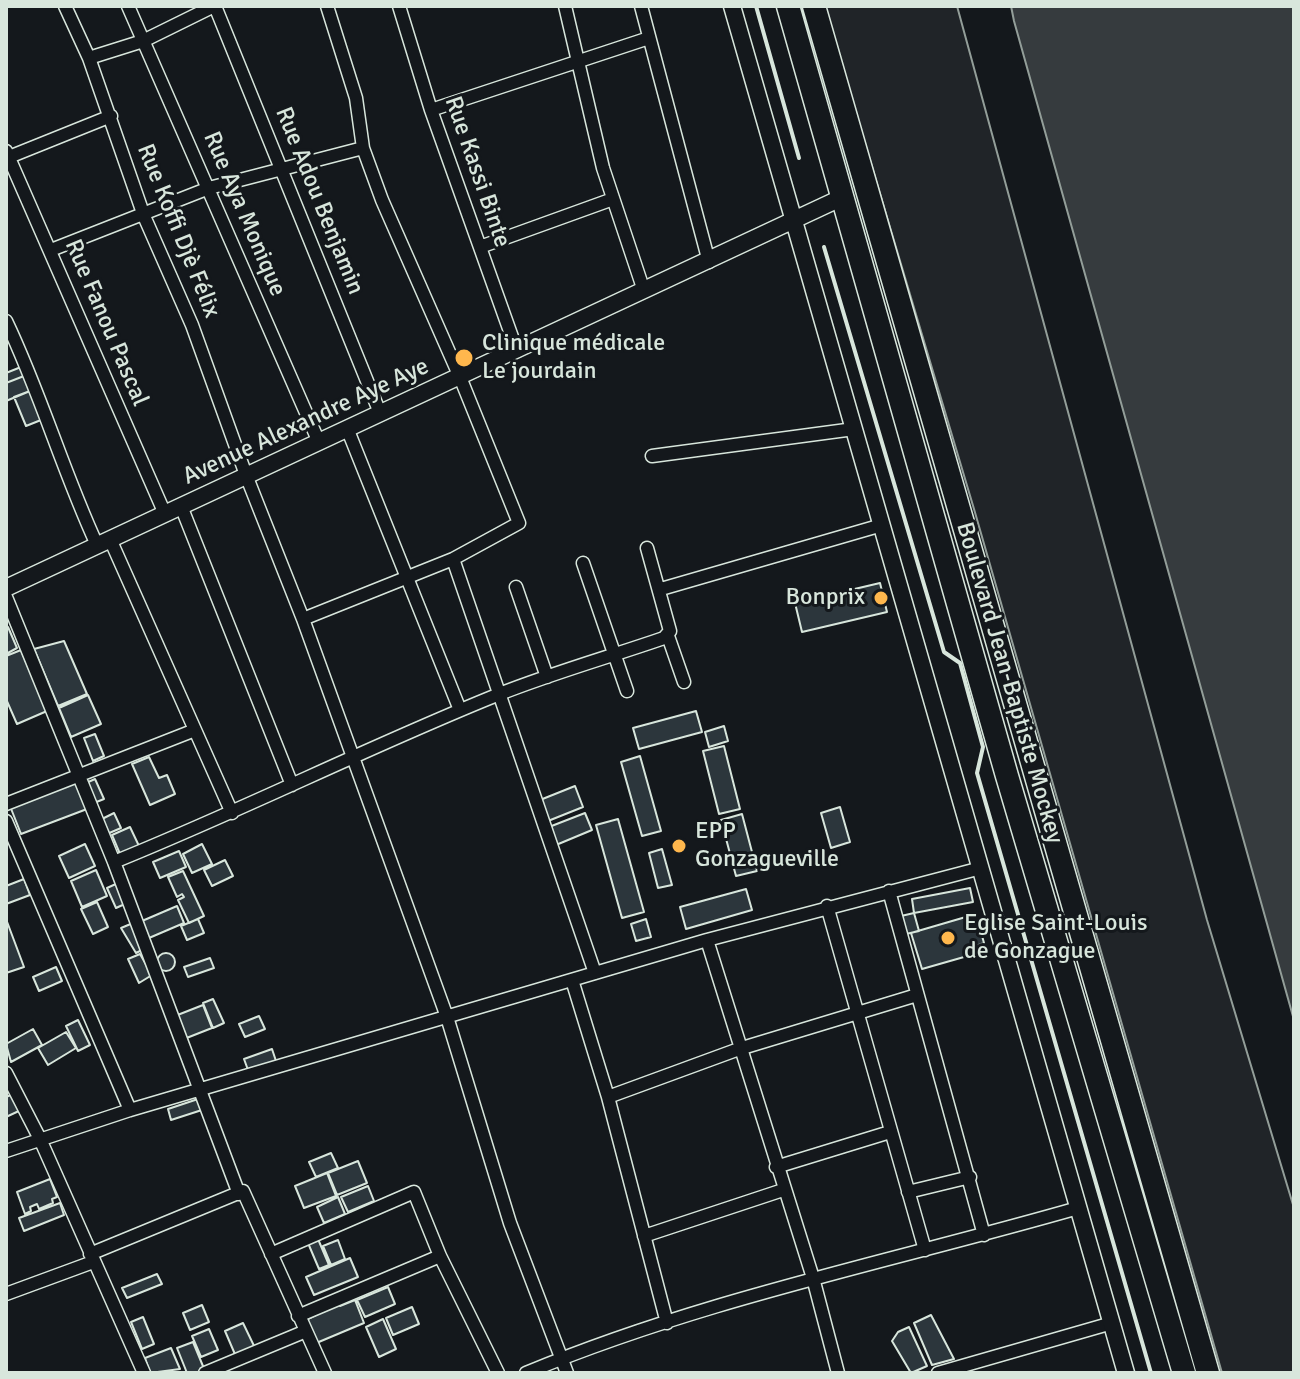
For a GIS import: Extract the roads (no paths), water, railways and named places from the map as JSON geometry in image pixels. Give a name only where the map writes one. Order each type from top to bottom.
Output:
[{"type":"highway","name":"Boulevard Jean-Baptiste Mockey","points":[[788,6],[990,715],[1184,1373]]},
{"type":"highway","name":"Boulevard Jean-Baptiste Mockey","points":[[814,6],[1208,1373]]},
{"type":"street","name":"Rue Koffi Djè Félix","points":[[65,6],[89,58],[144,216],[192,325],[246,475],[303,619],[447,1017],[510,1223],[559,1359],[567,1373]]},
{"type":"street","name":"Rue Aya Monique","points":[[128,6],[318,440]]},
{"type":"street","points":[[89,58],[143,41],[214,6]]},
{"type":"street","name":"Rue Adou Benjamin","points":[[214,6],[380,413]]},
{"type":"street","points":[[303,619],[453,559],[519,523],[460,377],[382,200],[363,148],[356,98],[327,6]]},
{"type":"street","name":"Rue Kassi Binte","points":[[399,6],[431,110],[517,351]]},
{"type":"street","points":[[565,6],[576,63],[613,199],[644,291]]},
{"type":"street","points":[[641,6],[709,262]]},
{"type":"street","points":[[732,6],[1126,1373]]},
{"type":"street","points":[[431,110],[649,38]]},
{"type":"street","points":[[7,154],[111,116]]},
{"type":"street","points":[[51,250],[209,188],[363,148]]},
{"type":"street","name":"Rue Fanou Pascal","points":[[7,154],[173,510],[292,785]]},
{"type":"street","name":"Avenue Alexandre Aye Aye","points":[[6,588],[843,197]]},
{"type":"street","points":[[480,247],[613,199]]},
{"type":"street","points":[[6,321],[36,388],[70,487],[104,542],[232,813]]},
{"type":"street","points":[[347,428],[460,710]]},
{"type":"street","points":[[652,456],[854,429]]},
{"type":"street","points":[[661,589],[882,525]]},
{"type":"street","points":[[647,548],[661,589],[668,636],[684,682]]},
{"type":"street","points":[[453,559],[595,973]]},
{"type":"street","points":[[583,563],[627,691]]},
{"type":"street","points":[[516,587],[547,677]]},
{"type":"street","points":[[6,597],[114,862],[239,1194]]},
{"type":"street","points":[[114,862],[232,813],[353,756],[500,693],[668,636]]},
{"type":"street","points":[[6,804],[195,730]]},
{"type":"street","points":[[6,821],[130,1110]]},
{"type":"street","points":[[6,1151],[130,1110],[707,940],[981,868]]},
{"type":"street","points":[[889,891],[984,1235]]},
{"type":"street","points":[[827,906],[925,1250]]},
{"type":"street","points":[[707,940],[813,1278],[838,1373]]},
{"type":"street","points":[[572,980],[608,1097],[667,1323]]},
{"type":"street","points":[[608,1097],[739,1049],[917,995]]},
{"type":"street","points":[[6,1073],[40,1139],[144,1373]]},
{"type":"street","points":[[776,1167],[890,1132]]},
{"type":"street","points":[[908,1192],[970,1177]]},
{"type":"street","points":[[644,1236],[783,1190]]},
{"type":"street","points":[[6,1294],[243,1191],[325,1373]]},
{"type":"street","points":[[271,1254],[414,1192],[440,1256],[498,1373]]},
{"type":"street","points":[[526,1373],[667,1323],[813,1278],[1078,1208]]},
{"type":"street","points":[[298,1316],[440,1256]]},
{"type":"street","points":[[938,1373],[1112,1323]]},
{"type":"street","points":[[205,1373],[306,1331]]},
{"type":"place","name":"Clinique médicale Le jourdain","points":[[464,358]]},
{"type":"place","name":"Bonprix","points":[[881,598]]},
{"type":"place","name":"EPP Gonzagueville","points":[[679,846]]},
{"type":"place","name":"Eglise Saint-Louis de Gonzague","points":[[948,938]]}]
